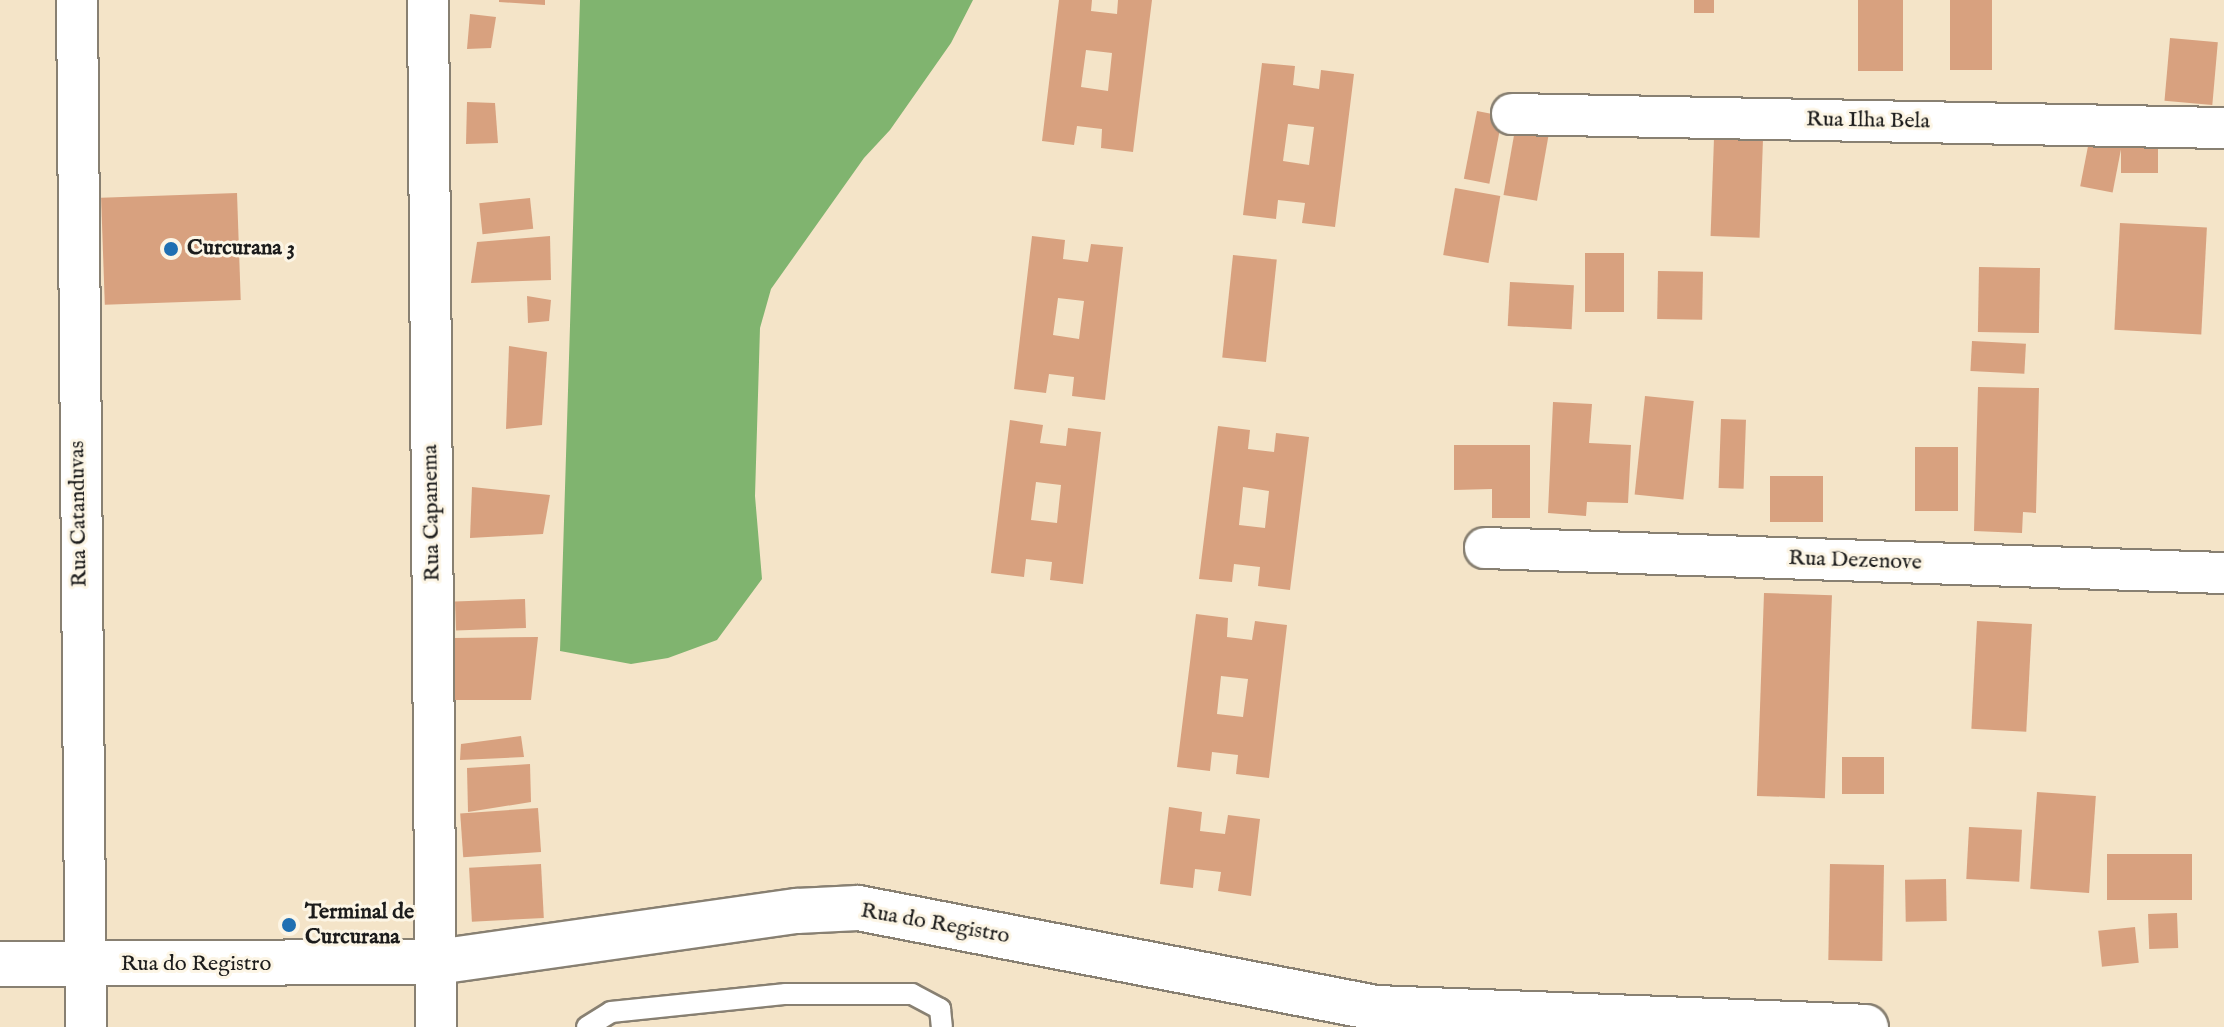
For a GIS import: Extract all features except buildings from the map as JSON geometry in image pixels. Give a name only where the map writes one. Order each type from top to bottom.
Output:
[{"type":"street","name":"Rua Catanduvas","points":[[77,0],[83,964],[86,1027]]},
{"type":"street","name":"Rua Capanema","points":[[428,0],[436,1027]]},
{"type":"street","name":"Rua Ilha Bela","points":[[1512,114],[2224,128]]},
{"type":"street","name":"Rua Dezenove","points":[[1485,548],[2224,573]]},
{"type":"street","name":"Rua do Registro","points":[[0,964],[437,962],[797,911],[858,908],[1376,1008],[1866,1027]]},
{"type":"lane","points":[[587,1027],[611,1012],[833,994],[912,994],[931,1000],[940,1009],[942,1027]]},
{"type":"green space","points":[[580,0],[973,0],[951,43],[771,289],[760,328],[755,496],[762,579],[717,640],[668,658],[631,664],[560,651]]},
{"type":"place","name":"Curcurana 3","points":[[171,249]]},
{"type":"place","name":"Terminal de Curcurana","points":[[289,925]]}]
